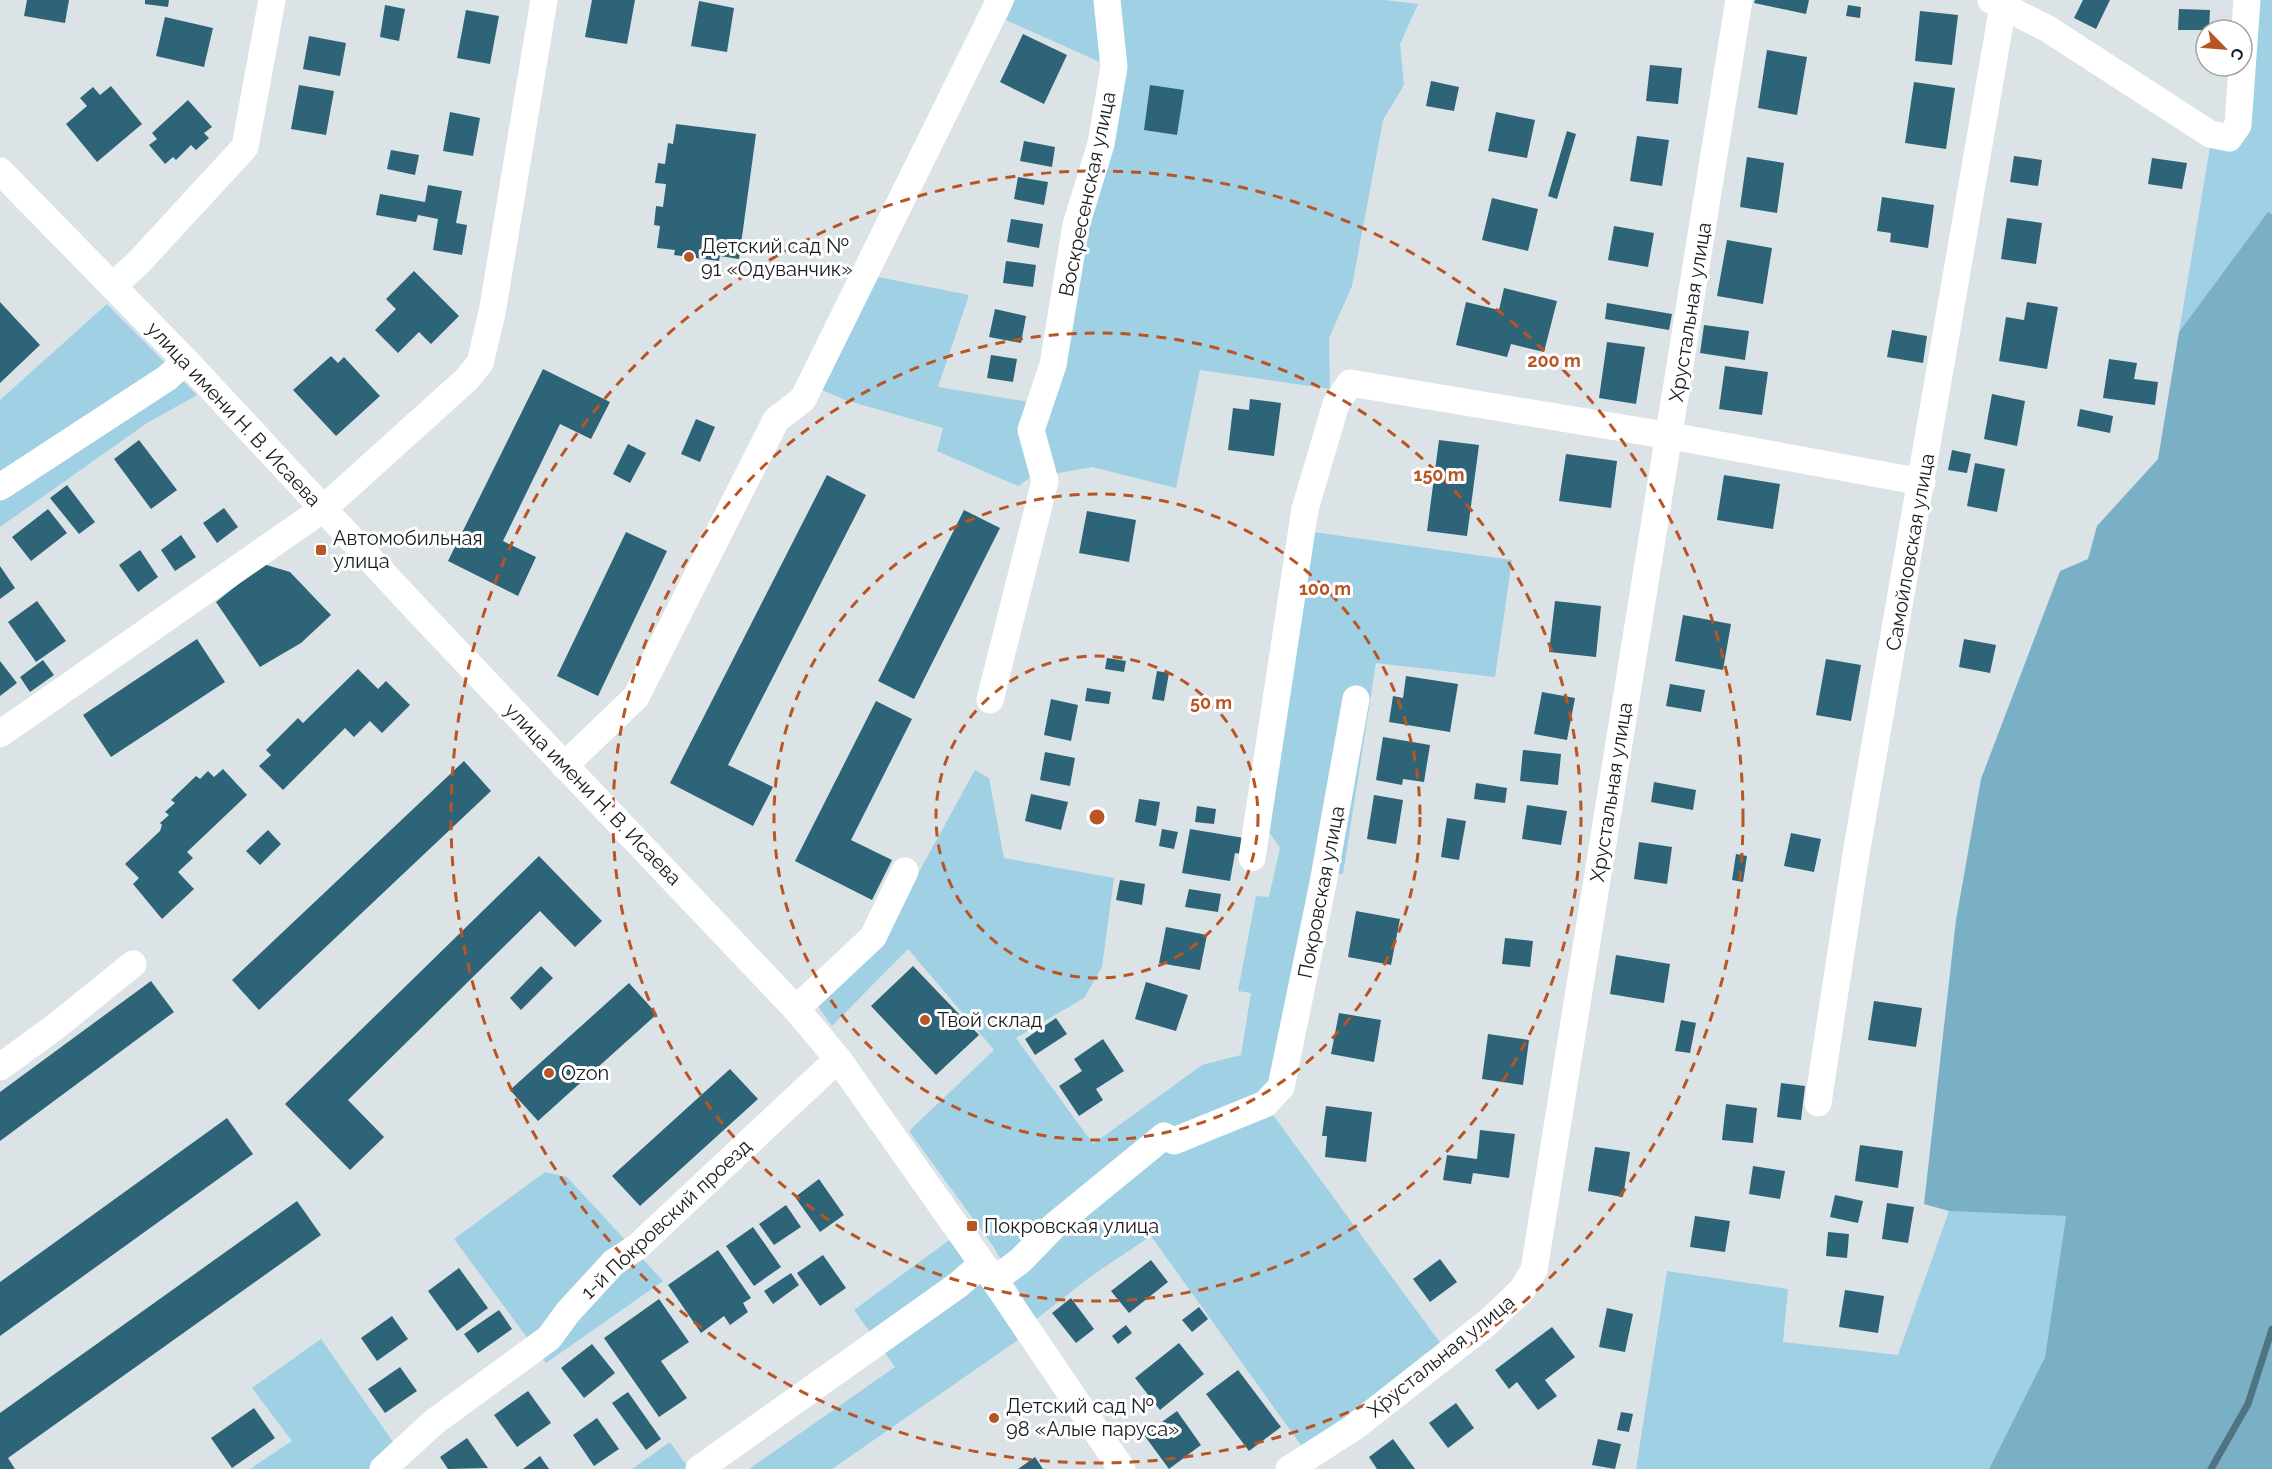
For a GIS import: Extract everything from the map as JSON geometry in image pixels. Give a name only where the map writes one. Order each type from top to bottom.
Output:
[{"type":"street","points":[[113,285],[139,262],[245,147],[272,0]]},
{"type":"street","points":[[0,734],[323,509],[467,379],[480,363],[492,313],[544,0]]},
{"type":"street","points":[[564,766],[636,697],[776,420],[803,399],[1000,0]]},
{"type":"street","name":"Воскресенская улица","points":[[990,700],[1045,481],[1031,430],[1053,365],[1076,225],[1101,144],[1114,67],[1107,0]]},
{"type":"street","name":"Хрустальная улица","points":[[1289,1469],[1353,1428],[1487,1323],[1522,1290],[1534,1270],[1671,436],[1739,0]]},
{"type":"street","points":[[1999,2],[2049,29],[2210,134],[2229,138],[2238,125],[2247,0]]},
{"type":"street","name":"Самойловская улица","points":[[1818,1103],[1856,854],[1922,482],[1999,2]]},
{"type":"street","name":"улица имени Н. В. Исаева","points":[[0,171],[186,361],[564,766],[722,928],[796,1009],[838,1059],[988,1272],[1122,1469]]},
{"type":"street","points":[[0,487],[166,378],[186,361]]},
{"type":"street","points":[[1252,858],[1305,509],[1336,404],[1350,383],[1671,436],[1922,482]]},
{"type":"street","name":"Покровская улица","points":[[699,1469],[958,1285],[1020,1261],[1054,1226],[1164,1136],[1174,1141],[1265,1104],[1281,1087],[1321,894],[1356,699]]},
{"type":"street","points":[[796,1009],[873,937],[905,871]]},
{"type":"street","points":[[0,1067],[55,1027],[134,964]]},
{"type":"street","name":"1-й Покровский проезд","points":[[383,1469],[434,1422],[549,1338],[567,1312],[614,1262],[637,1247],[838,1059]]},
{"type":"shaded area","points":[[1015,0],[1098,0],[1102,63],[1006,20]]},
{"type":"shaded area","points":[[1115,0],[1385,0],[1418,4],[1400,44],[1404,85],[1383,120],[1352,286],[1329,338],[1330,389],[1200,370],[1176,488],[1092,467],[1053,474],[1044,433]]},
{"type":"shaded area","points":[[2257,0],[2272,0],[2272,214],[2268,213],[2179,332],[2210,147],[2231,152],[2248,135],[2252,78],[2254,78]]},
{"type":"shaded area","points":[[2268,212],[2272,214],[2272,1469],[1989,1469],[2045,1357],[2066,1216],[1949,1211],[1924,1204],[1956,920],[1981,779],[2060,571],[2088,559],[2097,526],[2158,459],[2179,332]]},
{"type":"shaded area","points":[[878,277],[969,295],[938,387],[1029,402],[1034,475],[1018,486],[937,451],[943,428],[845,400],[822,390]]},
{"type":"shaded area","points":[[107,304],[197,395],[147,423],[0,527],[0,400]]},
{"type":"shaded area","points":[[1313,532],[1512,560],[1495,677],[1376,663],[1343,874],[1316,874],[1268,1084],[1256,1096],[1276,1119],[1441,1344],[1349,1420],[1303,1448],[1151,1236],[1094,1274],[1035,1320],[993,1246],[909,1131],[994,1050],[908,949],[832,1026],[817,1005],[881,941],[975,770],[989,778],[1004,858],[1114,878],[1102,967],[1084,998],[1016,1038],[1093,1144],[1202,1065],[1241,1055],[1251,993],[1238,991],[1256,896],[1269,897],[1280,848],[1253,809]]},
{"type":"shaded area","points":[[545,1172],[567,1177],[663,1281],[546,1363],[454,1239]]},
{"type":"shaded area","points":[[1949,1211],[2066,1216],[2045,1357],[1989,1469],[1636,1469],[1667,1271],[1788,1289],[1783,1342],[1898,1355]]},
{"type":"shaded area","points":[[952,1238],[1018,1340],[832,1469],[749,1469],[895,1367],[854,1310]]},
{"type":"shaded area","points":[[321,1339],[407,1462],[399,1469],[250,1469],[292,1441],[252,1388]]},
{"type":"shaded area","points":[[670,1442],[689,1469],[632,1469]]},
{"type":"building","points":[[27,0],[69,0],[65,23],[24,16]]},
{"type":"building","points":[[145,0],[169,0],[168,7],[145,4]]},
{"type":"building","points":[[592,0],[635,0],[627,44],[585,37]]},
{"type":"building","points":[[1755,0],[1809,0],[1806,14],[1754,3]]},
{"type":"building","points":[[2083,0],[2110,0],[2096,29],[2074,18]]},
{"type":"building","points":[[699,1],[734,8],[727,52],[691,46]]},
{"type":"building","points":[[385,5],[405,9],[399,41],[380,37]]},
{"type":"building","points":[[1848,5],[1861,7],[1860,18],[1846,16]]},
{"type":"building","points":[[2179,9],[2210,10],[2210,18],[2194,18],[2194,30],[2178,30]]},
{"type":"building","points":[[466,10],[499,16],[490,64],[457,58]]},
{"type":"building","points":[[1920,11],[1958,15],[1952,65],[1915,61]]},
{"type":"building","points":[[165,17],[213,28],[204,67],[156,56]]},
{"type":"building","points":[[1023,34],[1067,55],[1044,104],[1000,82]]},
{"type":"building","points":[[309,36],[346,43],[340,76],[303,69]]},
{"type":"building","points":[[1767,50],[1807,57],[1797,115],[1758,108]]},
{"type":"building","points":[[1650,65],[1682,68],[1678,104],[1646,101]]},
{"type":"building","points":[[1431,81],[1459,87],[1454,111],[1426,106]]},
{"type":"building","points":[[1914,82],[1955,88],[1946,149],[1905,143]]},
{"type":"building","points":[[299,85],[334,91],[326,135],[291,129]]},
{"type":"building","points":[[1150,85],[1184,90],[1177,135],[1144,130]]},
{"type":"building","points":[[111,86],[142,124],[97,162],[66,124],[87,106],[80,98],[93,87],[100,95]]},
{"type":"building","points":[[188,100],[212,127],[204,133],[209,138],[196,150],[191,145],[176,160],[173,157],[165,164],[149,145],[157,139],[152,133]]},
{"type":"building","points":[[450,112],[480,118],[473,156],[443,151]]},
{"type":"building","points":[[1496,112],[1535,120],[1527,158],[1488,151]]},
{"type":"building","points":[[676,124],[756,134],[739,259],[720,256],[719,261],[674,255],[675,250],[657,248],[660,226],[654,225],[656,206],[663,207],[666,184],[655,183],[658,163],[665,164],[668,143],[673,144]]},
{"type":"building","points":[[1567,131],[1576,134],[1557,199],[1548,196]]},
{"type":"building","points":[[1637,136],[1669,140],[1662,186],[1630,181]]},
{"type":"building","points":[[1024,141],[1055,147],[1052,167],[1020,161]]},
{"type":"building","points":[[391,150],[419,155],[415,175],[387,169]]},
{"type":"building","points":[[2014,156],[2042,160],[2038,186],[2010,182]]},
{"type":"building","points":[[1747,157],[1784,163],[1777,213],[1740,207]]},
{"type":"building","points":[[2152,158],[2187,163],[2182,189],[2148,184]]},
{"type":"building","points":[[1018,177],[1048,182],[1044,205],[1014,199]]},
{"type":"building","points":[[428,185],[462,191],[456,223],[467,225],[462,255],[433,250],[438,219],[418,215],[416,222],[376,215],[380,194],[425,202]]},
{"type":"building","points":[[1882,197],[1934,205],[1928,248],[1890,242],[1891,233],[1877,231]]},
{"type":"building","points":[[1492,198],[1538,209],[1528,251],[1482,240]]},
{"type":"building","points":[[2007,218],[2042,223],[2036,264],[2001,259]]},
{"type":"building","points":[[1011,219],[1043,224],[1039,248],[1007,242]]},
{"type":"building","points":[[1614,226],[1654,233],[1648,267],[1608,260]]},
{"type":"building","points":[[1727,240],[1772,248],[1763,304],[1717,296]]},
{"type":"building","points":[[1006,261],[1036,265],[1033,287],[1003,283]]},
{"type":"building","points":[[414,271],[459,316],[431,344],[419,332],[398,353],[375,330],[396,309],[386,299]]},
{"type":"building","points":[[1504,288],[1557,301],[1544,352],[1511,344],[1507,357],[1456,345],[1466,302],[1499,310]]},
{"type":"building","points":[[0,302],[40,345],[0,383]]},
{"type":"building","points":[[2027,302],[2058,307],[2047,369],[1999,361],[2006,317],[2024,320]]},
{"type":"building","points":[[1607,303],[1672,314],[1669,330],[1605,319]]},
{"type":"building","points":[[995,309],[1026,316],[1021,343],[989,337]]},
{"type":"building","points":[[1704,325],[1749,331],[1745,360],[1700,353]]},
{"type":"building","points":[[1892,330],[1927,336],[1923,363],[1887,357]]},
{"type":"building","points":[[1607,342],[1645,347],[1636,404],[1599,398]]},
{"type":"building","points":[[991,355],[1017,359],[1013,382],[987,378]]},
{"type":"building","points":[[331,356],[338,363],[344,357],[380,396],[336,436],[293,390]]},
{"type":"building","points":[[2109,359],[2137,363],[2134,379],[2158,382],[2155,405],[2103,398]]},
{"type":"building","points":[[1725,366],[1768,372],[1762,415],[1719,409]]},
{"type":"building","points":[[543,369],[610,402],[591,439],[560,424],[503,541],[536,557],[518,596],[448,561]]},
{"type":"building","points":[[1992,394],[2025,401],[2017,446],[1984,439]]},
{"type":"building","points":[[1250,399],[1281,403],[1274,456],[1228,450],[1233,408],[1249,410]]},
{"type":"building","points":[[2080,409],[2113,416],[2110,433],[2077,426]]},
{"type":"building","points":[[696,419],[715,427],[700,462],[681,454]]},
{"type":"building","points":[[139,440],[177,490],[151,509],[114,459]]},
{"type":"building","points":[[1439,440],[1479,445],[1467,536],[1427,531]]},
{"type":"building","points":[[628,444],[646,453],[630,483],[613,474]]},
{"type":"building","points":[[1952,450],[1971,454],[1967,473],[1948,470]]},
{"type":"building","points":[[1566,454],[1617,461],[1611,508],[1559,501]]},
{"type":"building","points":[[1975,463],[2005,469],[1997,512],[1967,506]]},
{"type":"building","points":[[827,475],[866,495],[728,765],[773,787],[753,826],[670,783]]},
{"type":"building","points":[[1724,475],[1780,484],[1773,529],[1717,520]]},
{"type":"building","points":[[67,485],[95,522],[79,534],[50,498]]},
{"type":"building","points":[[224,508],[238,527],[217,543],[203,523]]},
{"type":"building","points":[[48,509],[67,533],[31,561],[12,537]]},
{"type":"building","points":[[964,510],[1000,528],[914,699],[878,681]]},
{"type":"building","points":[[1087,511],[1136,520],[1129,562],[1079,553]]},
{"type":"building","points":[[626,532],[667,551],[598,696],[557,676]]},
{"type":"building","points":[[181,535],[196,557],[175,571],[161,550]]},
{"type":"building","points":[[140,550],[158,577],[138,592],[119,565]]},
{"type":"building","points":[[263,564],[290,572],[331,615],[301,643],[260,667],[216,602]]},
{"type":"building","points":[[0,566],[15,588],[0,599]]},
{"type":"building","points":[[37,601],[66,641],[36,662],[8,622]]},
{"type":"building","points":[[1555,601],[1601,606],[1596,657],[1549,652]]},
{"type":"building","points":[[1683,615],[1731,624],[1723,670],[1675,661]]},
{"type":"building","points":[[197,639],[225,682],[111,757],[83,715]]},
{"type":"building","points":[[1964,639],[1996,645],[1990,673],[1959,667]]},
{"type":"building","points":[[1107,658],[1126,661],[1124,672],[1105,669]]},
{"type":"building","points":[[1826,659],[1861,665],[1851,721],[1816,715]]},
{"type":"building","points":[[43,660],[54,675],[30,692],[20,677]]},
{"type":"building","points":[[0,661],[17,683],[0,696]]},
{"type":"building","points":[[358,669],[378,689],[386,681],[410,705],[382,733],[370,721],[354,737],[345,728],[283,790],[259,766],[271,755],[266,750],[298,718],[303,723]]},
{"type":"building","points":[[1157,671],[1169,673],[1164,701],[1152,699]]},
{"type":"building","points":[[1406,676],[1458,684],[1450,732],[1389,722],[1393,696],[1403,698]]},
{"type":"building","points":[[1670,684],[1705,690],[1701,712],[1666,706]]},
{"type":"building","points":[[1087,688],[1111,692],[1109,704],[1085,701]]},
{"type":"building","points":[[1542,692],[1575,698],[1567,740],[1534,734]]},
{"type":"building","points":[[1051,699],[1078,705],[1071,741],[1044,735]]},
{"type":"building","points":[[876,701],[912,719],[851,840],[892,860],[872,900],[795,861]]},
{"type":"building","points":[[1383,737],[1430,745],[1424,782],[1403,779],[1402,785],[1376,780]]},
{"type":"building","points":[[1523,750],[1561,754],[1558,785],[1520,781]]},
{"type":"building","points":[[1045,752],[1075,758],[1070,786],[1040,780]]},
{"type":"building","points":[[464,761],[491,791],[259,1010],[232,980]]},
{"type":"building","points":[[223,769],[247,795],[187,852],[193,858],[178,872],[194,889],[162,919],[133,884],[139,878],[125,864],[160,831],[162,825],[160,823],[169,815],[165,812],[175,803],[171,800],[196,776],[200,779],[208,771],[214,777]]},
{"type":"building","points":[[1654,782],[1696,790],[1693,810],[1651,802]]},
{"type":"building","points":[[1476,783],[1507,788],[1505,803],[1474,799]]},
{"type":"building","points":[[1031,794],[1068,802],[1061,830],[1025,821]]},
{"type":"building","points":[[1374,795],[1403,800],[1396,844],[1367,839]]},
{"type":"building","points":[[1139,799],[1160,802],[1156,826],[1135,822]]},
{"type":"building","points":[[1527,805],[1567,811],[1561,845],[1522,839]]},
{"type":"building","points":[[1197,806],[1216,809],[1214,824],[1195,822]]},
{"type":"building","points":[[1447,818],[1466,821],[1459,860],[1441,857]]},
{"type":"building","points":[[1162,829],[1178,832],[1174,849],[1159,846]]},
{"type":"building","points":[[1190,829],[1244,838],[1241,854],[1235,853],[1230,881],[1182,873]]},
{"type":"building","points":[[268,830],[281,844],[260,865],[246,851]]},
{"type":"building","points":[[1791,833],[1821,839],[1814,872],[1784,866]]},
{"type":"building","points":[[1639,842],[1672,847],[1667,884],[1634,879]]},
{"type":"building","points":[[1736,854],[1747,856],[1743,882],[1732,880]]},
{"type":"building","points":[[539,856],[602,921],[575,947],[540,911],[348,1100],[384,1137],[350,1170],[285,1104]]},
{"type":"building","points":[[1120,880],[1145,884],[1142,905],[1116,900]]},
{"type":"building","points":[[1189,889],[1221,894],[1218,912],[1185,907]]},
{"type":"building","points":[[1356,911],[1400,919],[1391,965],[1348,957]]},
{"type":"building","points":[[1166,927],[1207,935],[1200,970],[1159,963]]},
{"type":"building","points":[[1505,938],[1533,941],[1530,967],[1502,964]]},
{"type":"building","points":[[1616,955],[1670,964],[1664,1003],[1610,994]]},
{"type":"building","points":[[541,966],[553,978],[521,1010],[510,998]]},
{"type":"building","name":"Твой склад","points":[[913,966],[979,1035],[936,1075],[871,1006]]},
{"type":"building","points":[[151,981],[174,1012],[0,1141],[0,1092]]},
{"type":"building","points":[[1146,982],[1188,995],[1176,1031],[1135,1019]]},
{"type":"building","points":[[629,983],[657,1014],[538,1121],[510,1090]]},
{"type":"building","points":[[1874,1001],[1922,1008],[1916,1047],[1868,1040]]},
{"type":"building","points":[[1339,1013],[1381,1020],[1374,1062],[1331,1054]]},
{"type":"building","points":[[1056,1018],[1067,1034],[1035,1055],[1025,1039]]},
{"type":"building","points":[[1681,1020],[1696,1023],[1690,1053],[1675,1051]]},
{"type":"building","points":[[1488,1034],[1529,1040],[1523,1085],[1482,1079]]},
{"type":"building","points":[[1103,1039],[1124,1071],[1096,1089],[1103,1100],[1079,1116],[1059,1086],[1082,1071],[1074,1059]]},
{"type":"building","points":[[730,1069],[758,1099],[640,1206],[612,1176]]},
{"type":"building","points":[[1781,1083],[1805,1086],[1801,1120],[1777,1117]]},
{"type":"building","points":[[1726,1104],[1757,1108],[1753,1143],[1722,1140]]},
{"type":"building","points":[[1326,1106],[1372,1112],[1366,1162],[1325,1157],[1327,1136],[1322,1136]]},
{"type":"building","points":[[227,1118],[253,1154],[0,1336],[0,1282]]},
{"type":"building","points":[[1480,1130],[1515,1134],[1509,1178],[1473,1173],[1471,1184],[1443,1180],[1447,1155],[1477,1159]]},
{"type":"building","points":[[1860,1145],[1903,1151],[1898,1188],[1855,1181]]},
{"type":"building","points":[[1595,1147],[1630,1152],[1623,1197],[1588,1191]]},
{"type":"building","points":[[1753,1166],[1785,1171],[1780,1199],[1749,1194]]},
{"type":"building","points":[[819,1179],[844,1215],[820,1232],[795,1197]]},
{"type":"building","points":[[1835,1195],[1863,1201],[1858,1223],[1830,1217]]},
{"type":"building","points":[[297,1201],[321,1235],[8,1458],[15,1469],[0,1469],[0,1413]]},
{"type":"building","points":[[1887,1203],[1914,1207],[1908,1243],[1882,1239]]},
{"type":"building","points":[[786,1205],[801,1227],[774,1245],[759,1224]]},
{"type":"building","points":[[1695,1216],[1730,1221],[1725,1252],[1690,1247]]},
{"type":"building","points":[[753,1227],[781,1267],[754,1286],[726,1246]]},
{"type":"building","points":[[1828,1232],[1849,1234],[1847,1258],[1826,1256]]},
{"type":"building","points":[[718,1250],[751,1298],[743,1303],[748,1312],[730,1325],[724,1316],[701,1333],[668,1285]]},
{"type":"building","points":[[823,1255],[846,1288],[820,1306],[797,1273]]},
{"type":"building","points":[[1440,1259],[1457,1282],[1430,1302],[1413,1279]]},
{"type":"building","points":[[1151,1260],[1168,1282],[1129,1313],[1111,1291]]},
{"type":"building","points":[[459,1268],[488,1308],[457,1331],[428,1291]]},
{"type":"building","points":[[791,1273],[799,1285],[773,1304],[764,1291]]},
{"type":"building","points":[[1845,1290],[1884,1296],[1878,1333],[1839,1327]]},
{"type":"building","points":[[1071,1298],[1094,1329],[1076,1343],[1052,1313]]},
{"type":"building","points":[[659,1299],[689,1342],[661,1361],[687,1398],[659,1417],[604,1338]]},
{"type":"building","points":[[1199,1307],[1208,1319],[1192,1332],[1182,1320]]},
{"type":"building","points":[[1607,1308],[1633,1314],[1625,1352],[1599,1347]]},
{"type":"building","points":[[499,1310],[512,1329],[478,1353],[464,1334]]},
{"type":"building","points":[[392,1316],[408,1339],[377,1361],[361,1338]]},
{"type":"building","points":[[1126,1325],[1132,1333],[1118,1344],[1112,1336]]},
{"type":"building","points":[[1552,1327],[1575,1357],[1545,1380],[1557,1396],[1538,1410],[1517,1382],[1509,1389],[1495,1370]]},
{"type":"building","points":[[1179,1343],[1204,1374],[1160,1410],[1135,1378]]},
{"type":"building","points":[[592,1344],[615,1373],[584,1398],[561,1368]]},
{"type":"building","points":[[400,1367],[417,1391],[385,1413],[368,1389]]},
{"type":"building","points":[[1238,1370],[1281,1427],[1249,1451],[1206,1394]]},
{"type":"building","points":[[528,1391],[551,1423],[517,1447],[494,1415]]},
{"type":"building","points":[[628,1392],[661,1439],[646,1450],[612,1403]]},
{"type":"building","points":[[1456,1403],[1474,1428],[1448,1448],[1429,1423]]},
{"type":"building","points":[[254,1408],[275,1438],[232,1468],[211,1438]]},
{"type":"building","points":[[1177,1411],[1201,1445],[1169,1469],[1144,1435]]},
{"type":"building","points":[[1621,1412],[1633,1414],[1629,1432],[1617,1430]]},
{"type":"building","points":[[597,1418],[619,1449],[594,1466],[573,1435]]},
{"type":"building","points":[[467,1438],[488,1468],[448,1469],[440,1457]]},
{"type":"building","points":[[1393,1439],[1415,1469],[1377,1469],[1369,1457]]},
{"type":"building","points":[[1598,1439],[1621,1444],[1615,1469],[1592,1465]]},
{"type":"building","points":[[540,1456],[549,1469],[523,1469]]},
{"type":"building","points":[[1035,1457],[1043,1469],[1018,1469]]},
{"type":"waterway","points":[[2211,1469],[2248,1404],[2272,1329]]},
{"type":"place","name":"Детский сад № 91 «Одуванчик»","points":[[689,257]]},
{"type":"place","name":"Автомобильная улица","points":[[321,550]]},
{"type":"place","name":"Твой склад","points":[[925,1020]]},
{"type":"place","name":"Ozon","points":[[549,1073]]},
{"type":"place","name":"Покровская улица","points":[[972,1226]]},
{"type":"place","name":"Детский сад № 98 «Алые паруса»","points":[[994,1418]]}]
